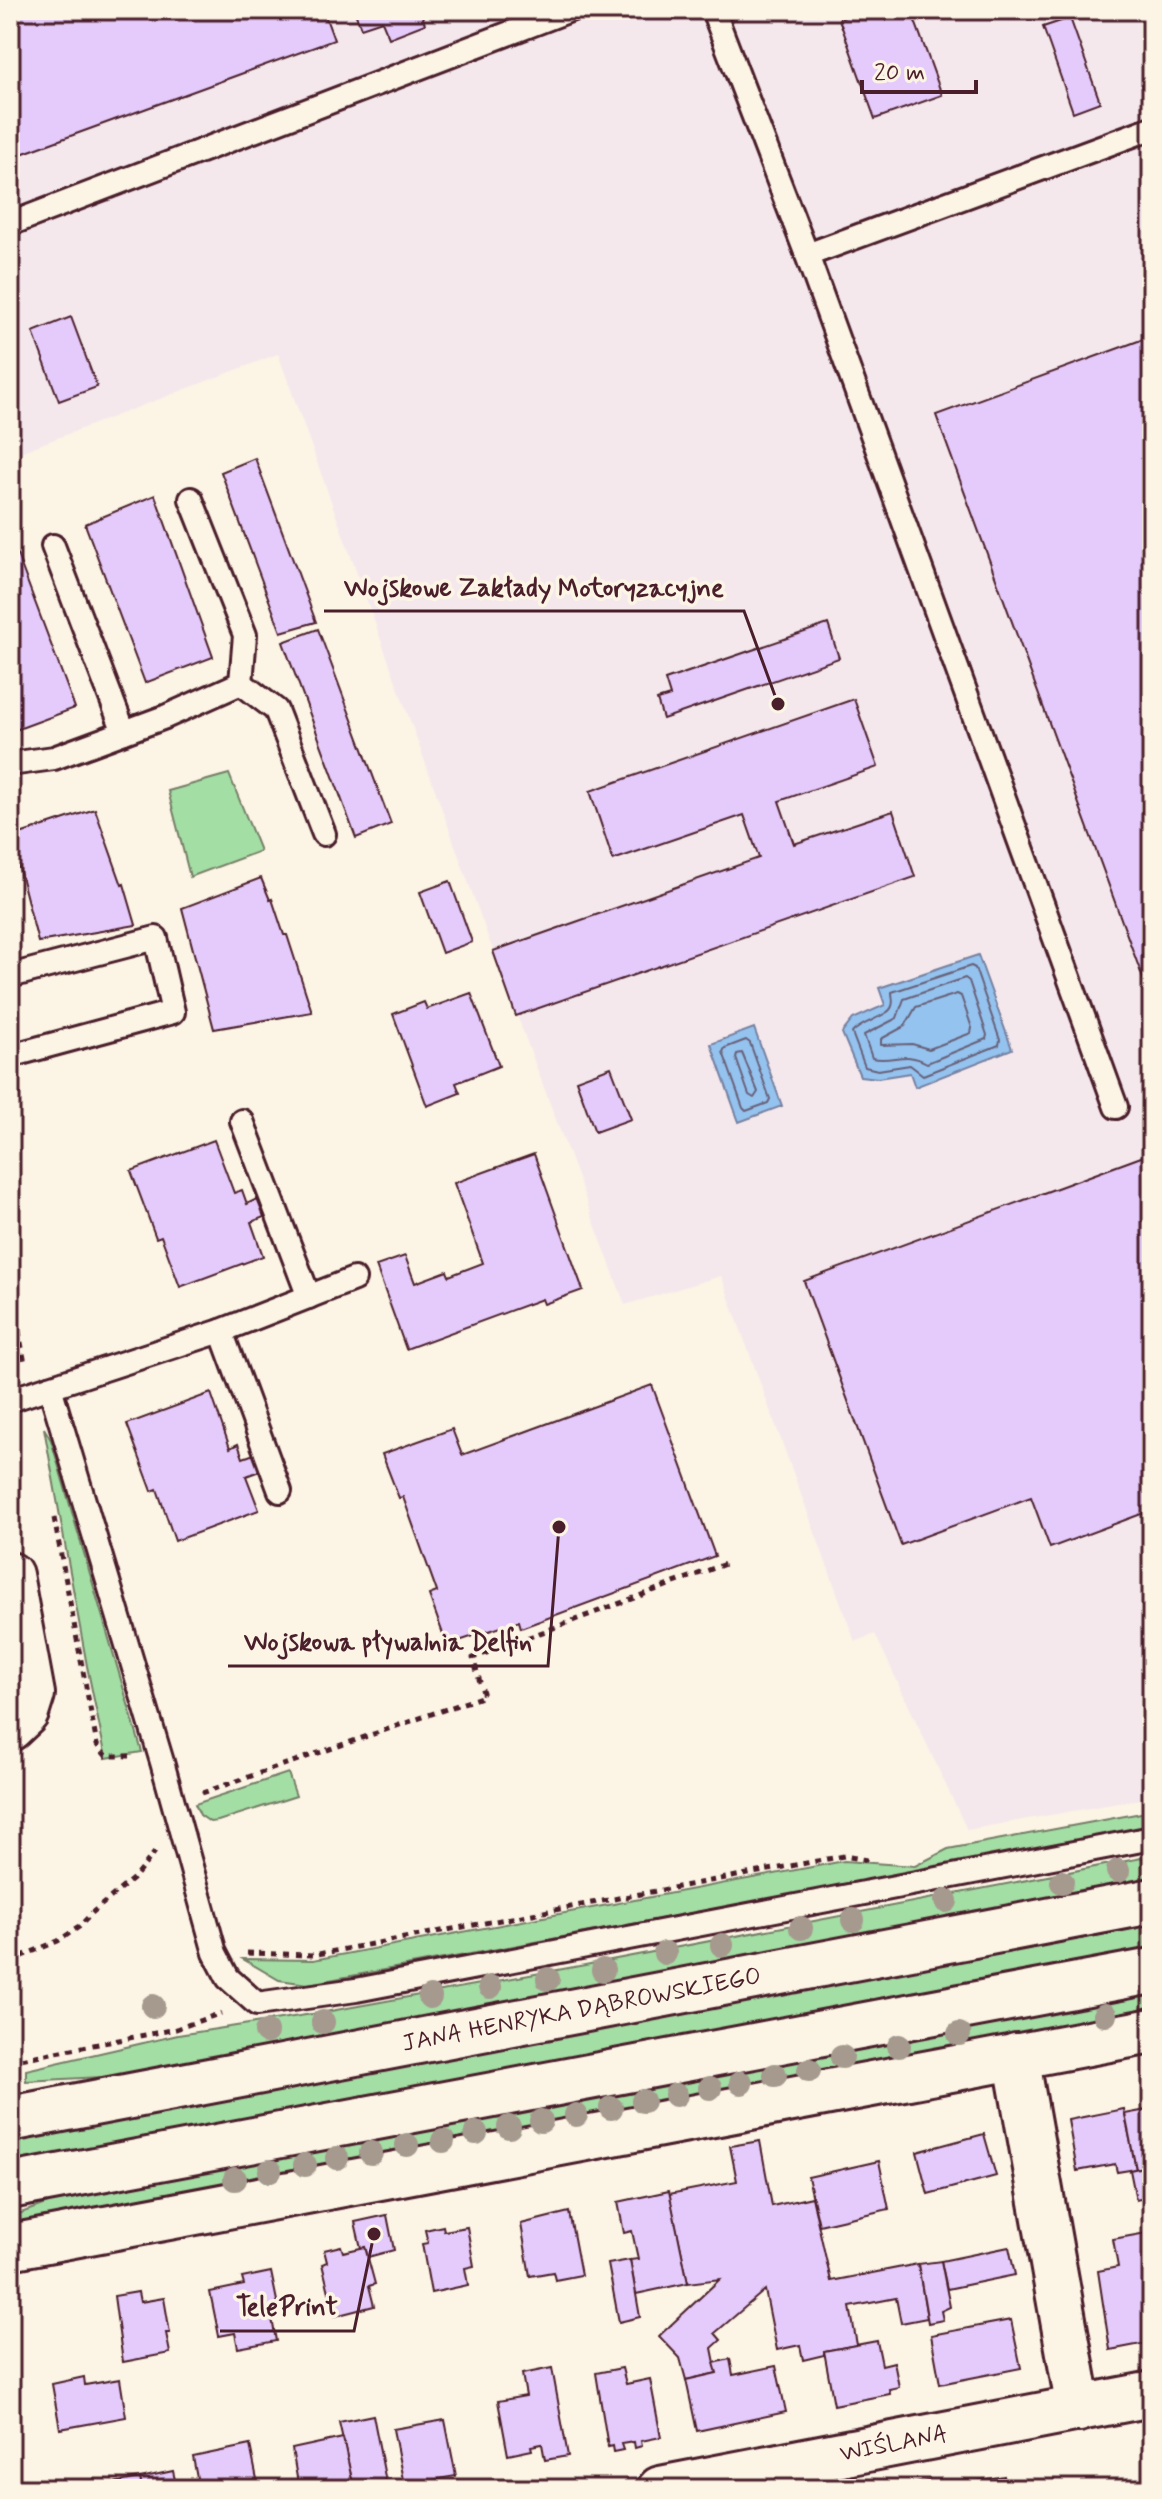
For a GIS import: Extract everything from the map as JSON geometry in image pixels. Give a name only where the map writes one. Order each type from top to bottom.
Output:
[{"type":"main road","points":[[10,1575],[32,1694],[26,1713],[10,1728]]},
{"type":"main road","name":"JANA HENRYKA DĄBROWSKIEGO","points":[[10,2119],[1152,1901]]},
{"type":"main road","points":[[10,2186],[1152,1971]]},
{"type":"main road","points":[[10,2247],[1152,2031]]},
{"type":"main road","points":[[1016,2056],[1079,2409]]},
{"type":"main road","name":"WIŚLANA","points":[[660,2489],[1152,2394]]},
{"type":"lane","points":[[10,224],[570,10]]},
{"type":"lane","points":[[713,10],[807,255],[1116,1107]]},
{"type":"lane","points":[[807,255],[1152,128]]},
{"type":"lane","points":[[191,499],[245,635],[241,683]]},
{"type":"lane","points":[[53,546],[124,732]]},
{"type":"lane","points":[[10,764],[54,758],[165,717],[241,683]]},
{"type":"lane","points":[[241,683],[276,710],[324,834]]},
{"type":"lane","points":[[10,976],[156,938],[173,1012],[10,1056]]},
{"type":"lane","points":[[242,1121],[309,1297]]},
{"type":"lane","points":[[10,1400],[221,1331],[354,1279]]},
{"type":"lane","points":[[221,1331],[280,1491]]},
{"type":"lane","points":[[50,1387],[174,1803],[215,1953],[228,1978],[257,2004],[371,1987],[1152,1838]]},
{"type":"path","points":[[10,1283],[26,1371]]},
{"type":"path","points":[[52,1508],[97,1745]]},
{"type":"path","points":[[10,1961],[58,1941],[79,1927],[135,1877],[167,1832],[174,1803],[484,1696],[473,1658],[725,1564]]},
{"type":"path","points":[[215,1953],[313,1955],[844,1856],[871,1860]]},
{"type":"path","points":[[10,2061],[176,2029],[257,2004]]},
{"type":"shaded area","points":[[10,10],[1152,10],[1152,1797],[967,1830],[875,1634],[855,1642],[721,1276],[625,1305],[493,951],[278,354],[10,456]]},
{"type":"green space","points":[[229,774],[260,851],[190,877],[168,791]]},
{"type":"green space","points":[[44,1428],[51,1440],[142,1752],[106,1758]]},
{"type":"green space","points":[[288,1773],[296,1796],[210,1822],[200,1815],[195,1804]]},
{"type":"green space","points":[[1152,1811],[1152,1828],[308,1984],[279,1980],[243,1959],[313,1960],[844,1861],[915,1866],[948,1849]]},
{"type":"green space","points":[[1152,1856],[1152,1882],[121,2076],[26,2081],[26,2070],[178,2035],[585,1965]]},
{"type":"green space","points":[[1152,1925],[1152,1948],[10,2164],[10,2141]]},
{"type":"green space","points":[[1152,1991],[1152,2020],[10,2235],[10,2217],[59,2199],[112,2187]]},
{"type":"water","points":[[978,955],[1012,1049],[915,1087],[910,1073],[878,1078],[860,1076],[842,1033],[853,1019],[885,1005],[879,988]]},
{"type":"water","points":[[754,1028],[782,1106],[739,1122],[711,1044]]},
{"type":"building","points":[[10,10],[323,10],[334,40],[10,158]]},
{"type":"building","points":[[354,10],[420,10],[425,24],[389,38],[382,21],[361,28]]},
{"type":"building","points":[[865,10],[911,10],[942,95],[875,119],[839,19]]},
{"type":"building","points":[[1070,18],[1100,102],[1073,112],[1043,27]]},
{"type":"building","points":[[71,317],[97,387],[59,401],[33,332]]},
{"type":"building","points":[[1152,336],[1152,1003],[936,415]]},
{"type":"building","points":[[255,458],[316,622],[281,632],[221,472]]},
{"type":"building","points":[[155,495],[213,657],[145,683],[85,524]]},
{"type":"building","points":[[15,549],[75,708],[10,732],[10,551]]},
{"type":"building","points":[[828,624],[839,658],[663,719],[657,700],[670,696],[665,680]]},
{"type":"building","points":[[318,629],[391,824],[356,838],[283,642]]},
{"type":"building","points":[[854,699],[878,767],[779,801],[794,844],[893,811],[915,877],[516,1016],[493,951],[759,858],[744,815],[613,860],[590,791]]},
{"type":"building","points":[[95,809],[136,925],[38,942],[11,837]]},
{"type":"building","points":[[261,878],[284,935],[287,935],[312,1012],[214,1029],[182,908]]},
{"type":"building","points":[[450,881],[472,942],[442,953],[420,892]]},
{"type":"building","points":[[471,993],[499,1066],[456,1083],[460,1093],[427,1106],[393,1014],[424,1002],[427,1009]]},
{"type":"building","points":[[611,1067],[631,1119],[595,1132],[576,1080]]},
{"type":"building","points":[[214,1140],[234,1193],[242,1190],[247,1204],[257,1199],[264,1217],[251,1222],[263,1256],[180,1287],[161,1236],[156,1238],[131,1171]]},
{"type":"building","points":[[1152,1153],[1152,1510],[1050,1548],[1031,1497],[901,1545],[804,1281]]},
{"type":"building","points":[[534,1154],[583,1290],[544,1304],[542,1299],[406,1349],[376,1266],[405,1256],[415,1283],[447,1271],[449,1276],[483,1263],[454,1183]]},
{"type":"building","points":[[652,1385],[715,1556],[521,1628],[519,1621],[447,1645],[429,1595],[437,1592],[403,1497],[399,1498],[382,1454],[452,1429],[462,1455]]},
{"type":"building","points":[[211,1393],[230,1448],[238,1444],[243,1458],[254,1454],[260,1471],[246,1476],[259,1510],[175,1541],[157,1489],[152,1491],[127,1424]]},
{"type":"building","points":[[1124,2109],[1136,2169],[1117,2172],[1115,2164],[1077,2171],[1068,2120]]},
{"type":"building","points":[[1152,2109],[1152,2165],[1136,2169],[1125,2114]]},
{"type":"building","points":[[984,2134],[996,2176],[928,2194],[917,2152]]},
{"type":"building","points":[[760,2141],[772,2206],[812,2197],[831,2281],[918,2264],[927,2318],[901,2323],[896,2298],[850,2307],[857,2345],[824,2351],[824,2355],[803,2360],[800,2345],[777,2350],[765,2290],[715,2333],[721,2340],[712,2348],[717,2373],[686,2380],[680,2358],[659,2336],[720,2279],[688,2283],[669,2194],[737,2181],[730,2146]]},
{"type":"building","points":[[879,2161],[889,2209],[819,2225],[808,2177]]},
{"type":"building","points":[[1152,2165],[1152,2196],[1136,2200],[1130,2170]]},
{"type":"building","points":[[669,2191],[688,2283],[636,2294],[630,2260],[638,2259],[632,2231],[624,2233],[618,2202]]},
{"type":"building","points":[[569,2212],[581,2275],[555,2280],[553,2272],[530,2276],[521,2224]]},
{"type":"building","points":[[387,2215],[394,2250],[368,2257],[365,2247],[361,2248],[355,2222]]},
{"type":"building","points":[[443,2226],[444,2231],[467,2227],[474,2266],[465,2268],[468,2285],[431,2293],[422,2244],[428,2243],[425,2230]]},
{"type":"building","points":[[1152,2232],[1152,2342],[1110,2350],[1098,2271],[1118,2267],[1113,2239]]},
{"type":"building","points":[[341,2246],[343,2252],[365,2247],[375,2284],[369,2286],[374,2306],[335,2316],[322,2264],[327,2262],[324,2250]]},
{"type":"building","points":[[1009,2247],[1015,2275],[947,2289],[941,2261]]},
{"type":"building","points":[[630,2260],[640,2317],[619,2322],[608,2264]]},
{"type":"building","points":[[941,2261],[950,2307],[941,2311],[943,2320],[928,2323],[918,2264]]},
{"type":"building","points":[[271,2272],[278,2306],[270,2307],[276,2341],[238,2348],[235,2333],[219,2336],[210,2292],[244,2285],[242,2278]]},
{"type":"building","points":[[138,2292],[140,2302],[164,2298],[170,2353],[123,2362],[114,2296]]},
{"type":"building","points":[[1011,2320],[1021,2368],[940,2384],[931,2335]]},
{"type":"building","points":[[877,2341],[882,2365],[894,2362],[899,2387],[889,2389],[890,2394],[834,2405],[824,2351]]},
{"type":"building","points":[[730,2359],[733,2375],[776,2366],[786,2412],[697,2431],[686,2380],[717,2373],[714,2363]]},
{"type":"building","points":[[552,2368],[568,2456],[545,2460],[542,2444],[531,2446],[532,2450],[508,2455],[498,2401],[526,2396],[522,2374]]},
{"type":"building","points":[[622,2368],[626,2384],[650,2379],[661,2437],[641,2441],[642,2446],[635,2448],[634,2442],[621,2444],[623,2450],[613,2452],[612,2446],[608,2447],[596,2373]]},
{"type":"building","points":[[84,2377],[85,2385],[120,2379],[126,2417],[60,2429],[52,2384]]},
{"type":"building","points":[[373,2415],[387,2487],[354,2489],[339,2422]]},
{"type":"building","points":[[445,2420],[456,2476],[404,2485],[393,2429]]},
{"type":"building","points":[[343,2438],[354,2489],[299,2489],[292,2449]]},
{"type":"building","points":[[250,2445],[259,2489],[199,2489],[193,2457]]},
{"type":"building","points":[[173,2471],[177,2489],[142,2489],[140,2478]]},
{"type":"building","points":[[1004,2476],[1007,2489],[951,2489],[957,2488],[956,2485]]},
{"type":"building","points":[[140,2478],[142,2489],[88,2488]]},
{"type":"building","points":[[929,2481],[930,2489],[912,2489],[911,2484]]},
{"type":"place","name":"Wojskowe Zakłady Motoryzacyjne","points":[[778,704]]},
{"type":"place","name":"Wojskowa pływalnia Delfin","points":[[559,1527]]},
{"type":"place","name":"TelePrint","points":[[374,2234]]}]
